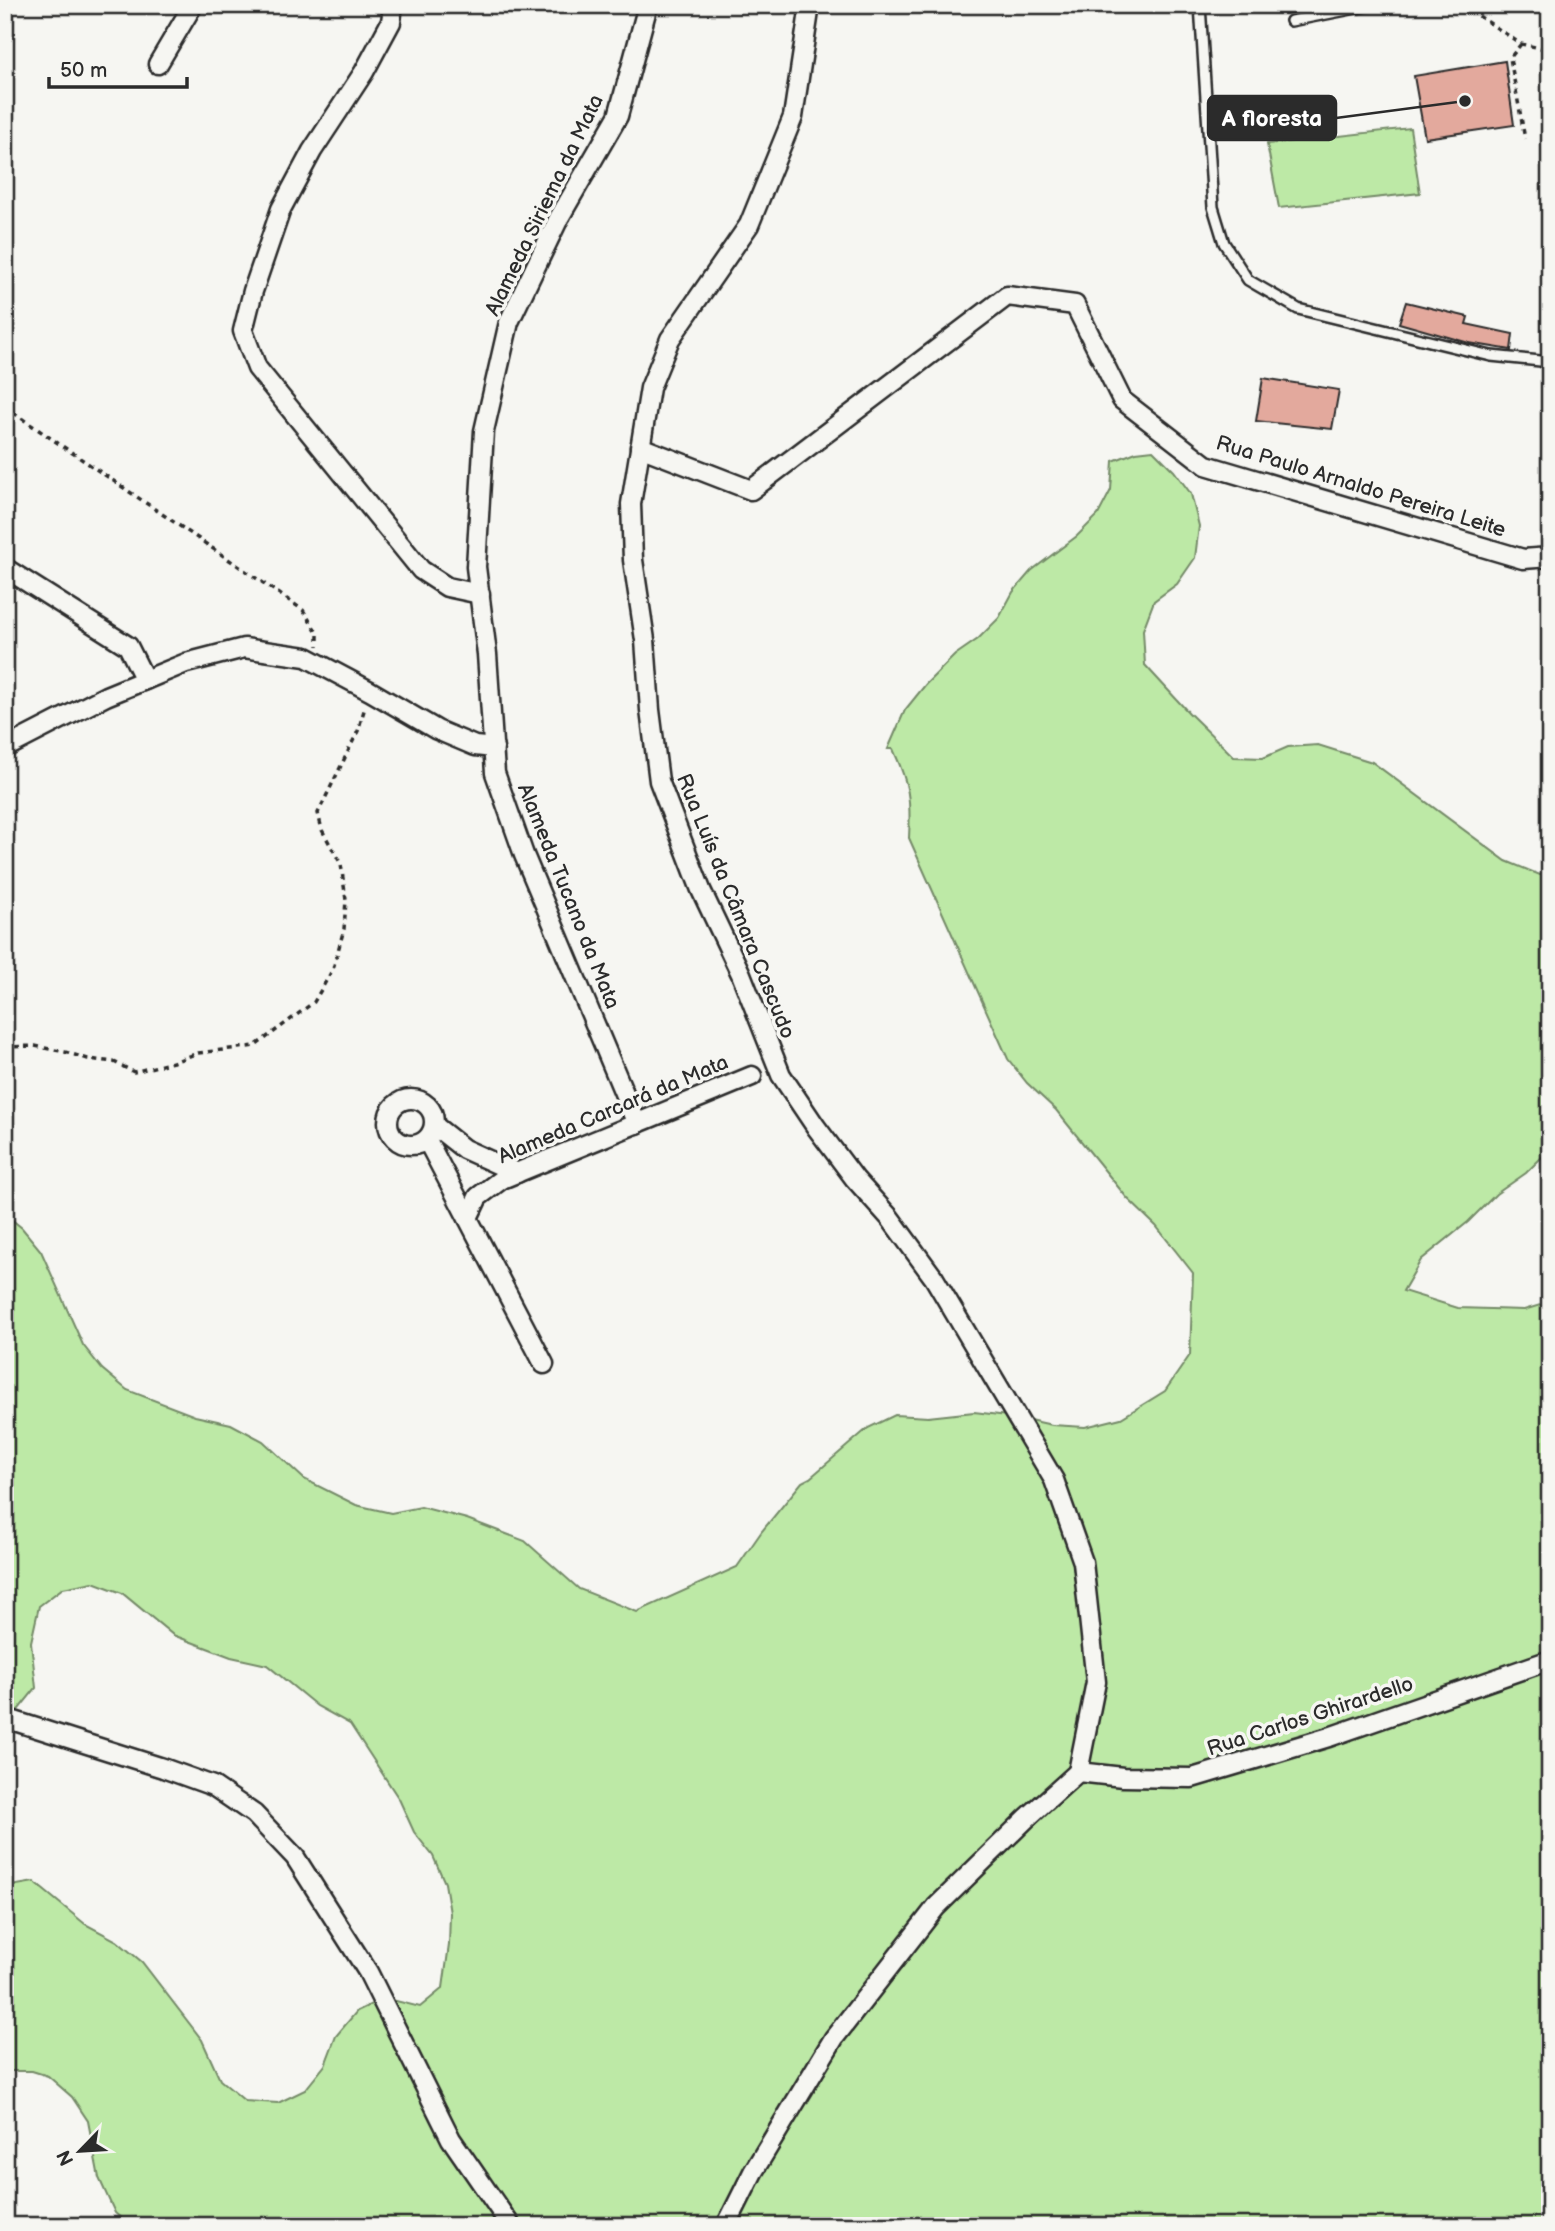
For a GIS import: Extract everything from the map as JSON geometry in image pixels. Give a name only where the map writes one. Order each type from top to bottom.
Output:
[{"type":"street","points":[[158,64],[193,5]]},
{"type":"street","points":[[393,5],[391,22],[364,72],[312,151],[281,209],[253,291],[243,331],[257,368],[421,570],[447,587],[480,594]]},
{"type":"street","name":"Alameda Siriema da Mata","points":[[480,594],[476,567],[484,431],[509,322],[559,218],[618,116],[648,5]]},
{"type":"street","name":"Rua Luís da Câmara Cascudo","points":[[810,5],[793,117],[749,225],[670,339],[650,388],[631,504],[633,560],[645,640],[659,781],[701,890],[741,974],[781,1075],[855,1179],[890,1218],[934,1278],[1054,1480],[1083,1562],[1096,1682],[1078,1772]]},
{"type":"street","name":"Rua Paulo Arnaldo Pereira Leite","points":[[640,447],[751,490],[1007,296],[1075,305],[1122,400],[1206,466],[1523,559],[1550,557]]},
{"type":"street","points":[[5,568],[128,646],[145,680]]},
{"type":"street","name":"Alameda Tucano da Mata","points":[[480,594],[495,773],[524,855],[637,1124]]},
{"type":"street","points":[[5,748],[106,696],[186,663],[244,648],[306,657],[437,730],[475,746],[494,748]]},
{"type":"street","name":"Alameda Carcará da Mata","points":[[468,1218],[478,1197],[502,1179],[752,1076]]},
{"type":"street","points":[[517,1173],[431,1133],[468,1218],[544,1364]]},
{"type":"street","name":"Rua Carlos Ghirardello","points":[[1078,1772],[1123,1777],[1192,1778],[1329,1737],[1550,1660]]},
{"type":"street","points":[[5,1718],[213,1786],[254,1814],[295,1857],[369,1972],[451,2139],[511,2226]]},
{"type":"street","points":[[726,2226],[753,2172],[842,2027],[936,1907],[1078,1772]]},
{"type":"lane","points":[[1200,5],[1213,207],[1224,243],[1248,280],[1298,309],[1491,356],[1550,362]]},
{"type":"lane","points":[[1291,21],[1372,5]]},
{"type":"path","points":[[1462,5],[1521,44],[1550,50]]},
{"type":"path","points":[[1521,44],[1510,58],[1525,139]]},
{"type":"path","points":[[5,407],[303,610],[318,634],[318,663]]},
{"type":"path","points":[[5,1047],[35,1046],[88,1059],[114,1062],[134,1072],[198,1054],[255,1046],[314,1002],[333,969],[344,929],[345,901],[341,864],[322,830],[318,813],[358,731],[370,691]]},
{"type":"green space","points":[[1410,128],[1420,193],[1279,208],[1267,144]]},
{"type":"green space","points":[[1153,450],[1174,471],[1191,494],[1199,526],[1195,558],[1177,584],[1154,601],[1143,630],[1145,665],[1189,713],[1234,757],[1263,758],[1288,747],[1318,745],[1372,762],[1506,861],[1540,875],[1550,872],[1550,1149],[1526,1173],[1496,1194],[1468,1222],[1421,1260],[1403,1291],[1458,1308],[1524,1310],[1550,1302],[1550,2226],[148,2226],[122,2219],[115,2213],[99,2178],[88,2121],[72,2097],[48,2076],[32,2071],[5,2071],[5,1887],[34,1882],[85,1924],[117,1941],[142,1962],[202,2040],[220,2080],[245,2101],[278,2103],[305,2090],[325,2065],[336,2036],[357,2011],[384,1998],[420,2007],[443,1988],[450,1913],[445,1883],[433,1856],[414,1832],[399,1799],[350,1724],[317,1706],[267,1665],[231,1657],[173,1635],[122,1593],[93,1582],[63,1588],[39,1606],[31,1642],[36,1688],[15,1714],[5,1718],[5,1214],[22,1228],[41,1251],[83,1345],[102,1369],[127,1390],[195,1416],[231,1424],[263,1441],[304,1479],[356,1505],[391,1513],[421,1507],[467,1519],[525,1541],[579,1589],[637,1612],[737,1567],[802,1482],[868,1428],[895,1415],[928,1417],[974,1412],[1052,1425],[1085,1427],[1121,1418],[1165,1391],[1190,1355],[1193,1273],[1156,1226],[1127,1198],[1056,1110],[1027,1083],[1008,1059],[909,838],[910,813],[906,782],[893,749],[888,749],[905,710],[926,684],[999,618],[1013,592],[1031,571],[1077,536],[1098,515],[1111,490],[1113,461],[1136,452]]},
{"type":"building","points":[[1505,61],[1514,125],[1425,138],[1414,76]]},
{"type":"building","points":[[1406,302],[1468,317],[1466,324],[1513,334],[1511,350],[1469,343],[1399,323]]},
{"type":"building","points":[[1263,378],[1339,390],[1332,429],[1256,421]]},
{"type":"place","name":"A floresta","points":[[1465,101]]}]
